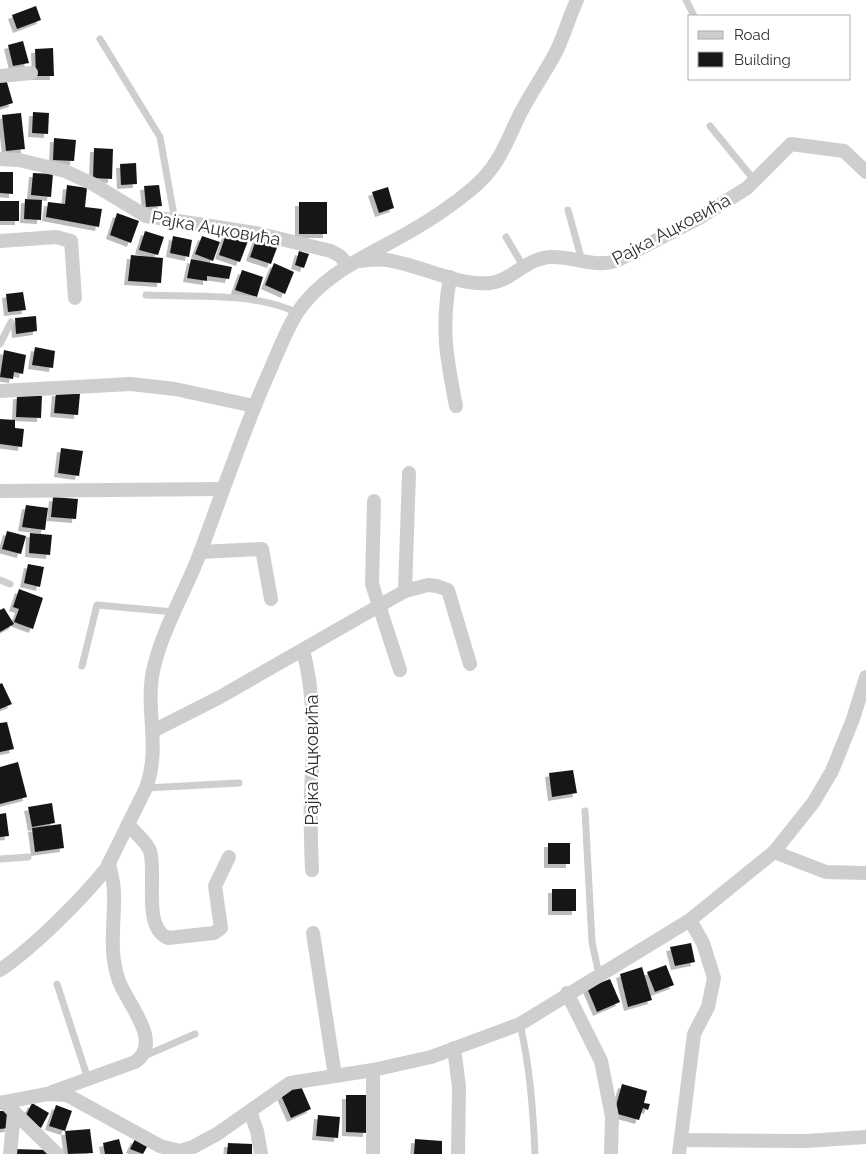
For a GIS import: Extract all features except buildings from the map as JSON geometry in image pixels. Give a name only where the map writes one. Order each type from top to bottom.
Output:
[{"type":"street","points":[[0,970],[19,956],[97,880],[109,863],[146,788],[153,764],[154,731],[151,692],[153,670],[161,642],[200,552],[222,488],[254,406],[297,313],[318,287],[350,264],[411,231],[435,215],[474,187],[488,172],[504,151],[525,104],[557,49],[577,0]]},
{"type":"street","points":[[0,76],[31,74]]},
{"type":"street","name":"Рајка Ацковића","points":[[0,159],[19,160],[65,171],[92,184],[138,213],[176,221],[256,233],[331,251],[350,264],[387,260],[450,277],[492,283],[523,266],[544,258],[600,264],[618,260],[722,204],[755,181],[791,144],[844,152],[866,172]]},
{"type":"street","points":[[0,241],[56,237],[71,241],[75,298]]},
{"type":"street","points":[[450,277],[444,311],[444,346],[456,406]]},
{"type":"street","points":[[0,391],[131,384],[175,389],[254,406]]},
{"type":"street","points":[[405,591],[409,473]]},
{"type":"street","points":[[0,491],[222,488]]},
{"type":"street","points":[[374,501],[372,584],[400,670]]},
{"type":"street","points":[[200,552],[262,548],[270,599]]},
{"type":"street","points":[[154,731],[303,650],[405,591],[428,585],[448,590],[470,664]]},
{"type":"street","name":"Рајка Ацковића","points":[[303,650],[310,680],[314,724],[310,822],[312,870]]},
{"type":"street","points":[[47,1094],[74,1097],[175,1153],[204,1142],[290,1083],[373,1070],[431,1057],[520,1024],[567,993],[641,952],[690,920],[774,852],[813,803],[832,771],[853,719],[866,677]]},
{"type":"street","points":[[128,824],[150,851],[154,923],[161,935],[168,938],[214,934],[221,928],[222,920],[215,886],[229,857]]},
{"type":"street","points":[[774,852],[826,872],[866,874]]},
{"type":"street","points":[[6,1106],[47,1094],[135,1062],[144,1053],[140,1020],[119,981],[111,949],[114,892],[109,863]]},
{"type":"street","points":[[690,920],[703,943],[714,978],[708,1007],[694,1034],[680,1147],[866,1137]]},
{"type":"street","points":[[313,933],[335,1076]]},
{"type":"street","points":[[567,993],[601,1061],[612,1118],[611,1154]]},
{"type":"street","points":[[454,1048],[459,1087],[458,1154]]},
{"type":"street","points":[[373,1070],[373,1154]]},
{"type":"street","points":[[6,1106],[10,1154]]},
{"type":"street","points":[[6,1106],[57,1154]]},
{"type":"street","points":[[250,1111],[257,1131],[261,1154]]},
{"type":"lane","points":[[686,0],[694,15]]},
{"type":"lane","points":[[100,39],[160,137],[176,221]]},
{"type":"lane","points":[[710,126],[755,181]]},
{"type":"lane","points":[[568,210],[582,261]]},
{"type":"lane","points":[[506,237],[523,266]]},
{"type":"lane","points":[[146,295],[255,300],[279,305],[297,313]]},
{"type":"lane","points":[[0,344],[11,322]]},
{"type":"lane","points":[[0,580],[10,584]]},
{"type":"lane","points":[[82,666],[97,605],[174,612]]},
{"type":"lane","points":[[146,788],[239,784]]},
{"type":"lane","points":[[586,811],[592,942],[599,975]]},
{"type":"lane","points":[[0,859],[28,857]]},
{"type":"lane","points":[[57,984],[88,1079]]},
{"type":"lane","points":[[520,1024],[529,1071],[535,1154]]},
{"type":"lane","points":[[144,1053],[195,1034]]}]
